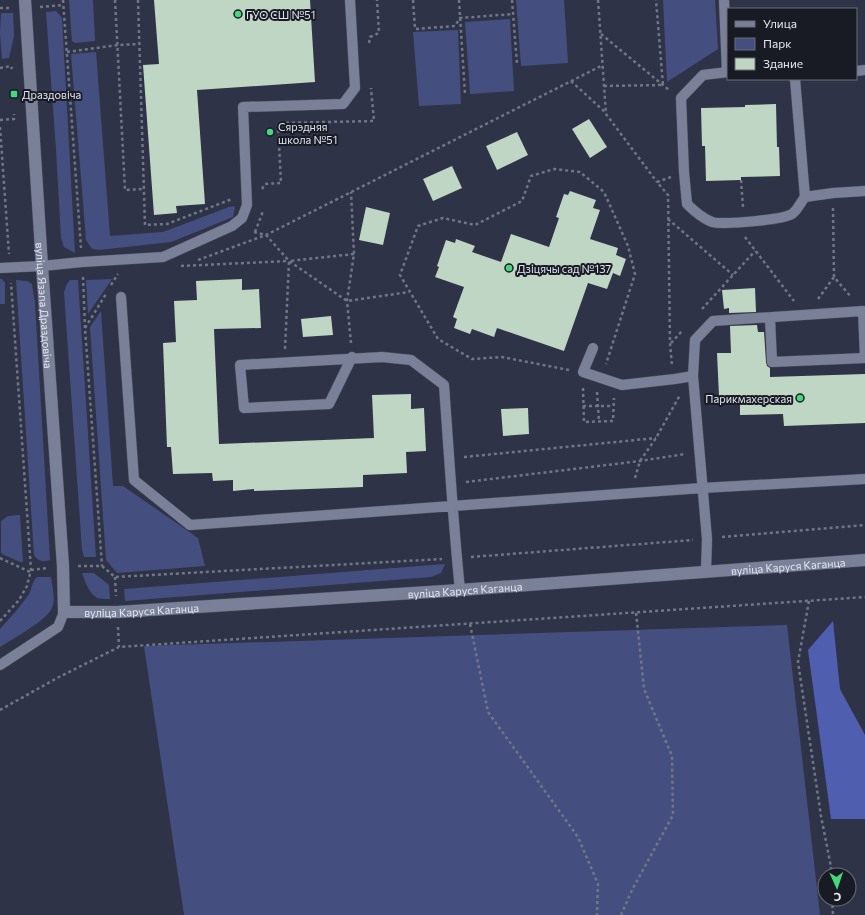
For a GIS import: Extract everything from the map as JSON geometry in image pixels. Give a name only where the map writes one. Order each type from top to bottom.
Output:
[{"type":"street","name":"вуліца Язэпа Драздовіча","points":[[25,0],[63,566],[64,612]]},
{"type":"street","name":"вуліца Каруся Каганца","points":[[64,612],[118,612],[460,590],[865,560]]},
{"type":"lane","points":[[5,267],[42,266],[163,257],[232,226],[242,218],[247,205],[243,107],[343,104],[355,88],[350,0]]},
{"type":"lane","points":[[724,0],[727,54]]},
{"type":"lane","points":[[727,72],[703,75],[681,98],[687,204],[698,215],[713,222],[734,223],[764,220],[792,214],[805,197],[795,80]]},
{"type":"lane","points":[[805,197],[865,191]]},
{"type":"lane","points":[[121,297],[134,480],[190,525],[702,488],[865,479]]},
{"type":"lane","points":[[706,571],[707,539],[693,376],[695,340],[713,320],[770,318],[863,311],[865,358],[772,362],[770,318]]},
{"type":"lane","points":[[594,348],[582,372],[622,385],[693,376]]},
{"type":"lane","points":[[352,358],[330,404],[244,408],[240,365],[352,358],[382,357],[411,360],[444,385],[452,484],[452,507],[460,590]]},
{"type":"lane","points":[[0,665],[58,627],[64,612]]},
{"type":"path","points":[[63,0],[102,566],[115,577],[457,558],[707,539],[865,524]]},
{"type":"path","points":[[115,0],[125,190],[144,189]]},
{"type":"path","points":[[138,0],[145,225],[167,224],[238,196],[246,196]]},
{"type":"path","points":[[413,0],[415,29],[455,26],[460,18]]},
{"type":"path","points":[[459,0],[465,94]]},
{"type":"path","points":[[512,0],[517,64]]},
{"type":"path","points":[[598,0],[606,114]]},
{"type":"path","points":[[656,0],[663,85]]},
{"type":"path","points":[[460,18],[513,14]]},
{"type":"path","points":[[600,34],[681,98]]},
{"type":"path","points":[[67,52],[118,45],[139,44]]},
{"type":"path","points":[[266,235],[603,64]]},
{"type":"path","points":[[0,68],[11,66],[12,73]]},
{"type":"path","points":[[571,80],[606,114],[668,195],[670,343],[675,379],[679,395]]},
{"type":"path","points":[[604,86],[663,85]]},
{"type":"path","points":[[0,120],[14,119],[14,113]]},
{"type":"path","points":[[0,127],[5,267],[30,572],[27,586],[19,600],[0,621]]},
{"type":"path","points":[[599,422],[598,377],[635,274],[628,246],[604,192],[580,172],[554,169],[531,176],[522,201],[475,225],[443,218],[418,226],[400,275],[438,339],[472,359],[502,357],[582,372],[584,422],[599,422],[613,421],[614,382]]},
{"type":"path","points":[[657,182],[684,172]]},
{"type":"path","points":[[741,180],[744,222]]},
{"type":"path","points":[[351,192],[354,254],[347,301],[352,358]]},
{"type":"path","points":[[734,223],[805,315],[834,277],[833,193]]},
{"type":"path","points":[[668,219],[733,275]]},
{"type":"path","points":[[232,226],[266,235],[289,261],[347,301],[410,292]]},
{"type":"path","points":[[702,309],[755,251]]},
{"type":"path","points":[[180,266],[289,261],[354,254]]},
{"type":"path","points":[[284,362],[289,261]]},
{"type":"path","points":[[834,277],[863,311]]},
{"type":"path","points":[[670,343],[686,326]]},
{"type":"path","points":[[630,494],[640,461],[656,438],[679,395],[694,387]]},
{"type":"path","points":[[583,406],[614,406]]},
{"type":"path","points":[[449,459],[656,438]]},
{"type":"path","points":[[452,484],[640,461],[700,451]]},
{"type":"path","points":[[0,558],[30,572]]},
{"type":"path","points":[[0,710],[59,677],[119,647],[865,597]]},
{"type":"path","points":[[809,601],[798,662],[820,809],[831,867]]},
{"type":"path","points":[[621,915],[632,890],[673,815],[672,756],[644,689],[636,612]]},
{"type":"path","points":[[470,624],[488,712],[578,837],[598,884],[598,915]]},
{"type":"green space","points":[[69,0],[93,0],[95,41],[75,43],[72,41]]},
{"type":"green space","points":[[516,0],[564,0],[568,63],[521,66]]},
{"type":"green space","points":[[663,0],[715,0],[718,49],[667,82]]},
{"type":"green space","points":[[56,11],[62,18],[75,253],[64,247],[61,238],[46,12]]},
{"type":"green space","points":[[1,13],[13,13],[14,36],[9,58],[2,59],[0,34]]},
{"type":"green space","points":[[510,19],[514,91],[470,94],[465,22]]},
{"type":"green space","points":[[458,30],[461,104],[419,106],[413,32]]},
{"type":"green space","points":[[96,52],[110,236],[163,232],[235,206],[233,217],[171,242],[99,250],[92,249],[86,240],[71,54]]},
{"type":"green space","points":[[0,279],[2,279],[5,283],[5,304],[0,304]]},
{"type":"green space","points":[[112,279],[88,314],[86,280]]},
{"type":"green space","points":[[16,280],[27,281],[32,284],[35,303],[50,560],[45,561],[39,560],[34,555]]},
{"type":"green space","points":[[70,280],[78,280],[96,557],[84,557],[82,550],[64,292]]},
{"type":"green space","points":[[101,311],[113,486],[123,486],[198,538],[205,566],[117,573],[106,560],[90,327]]},
{"type":"green space","points":[[20,515],[23,562],[2,554],[1,551],[1,521],[8,516]]},
{"type":"green space","points":[[445,564],[441,573],[431,577],[125,601],[124,589]]},
{"type":"green space","points":[[82,573],[94,573],[109,585],[110,599],[97,598],[94,596],[84,580]]},
{"type":"green space","points":[[37,577],[51,577],[54,597],[52,608],[49,613],[37,624],[0,647],[0,629],[29,594],[34,580]]},
{"type":"green space","points":[[787,625],[817,889],[817,907],[819,907],[820,915],[184,915],[144,646]]},
{"type":"shaded area","points":[[833,621],[840,689],[865,735],[865,819],[831,819],[808,650]]},
{"type":"building","points":[[154,0],[310,0],[315,82],[197,90],[205,204],[176,206],[177,213],[154,215],[143,65],[159,64]]},
{"type":"building","points":[[776,104],[777,147],[779,147],[780,176],[741,177],[741,180],[706,181],[705,146],[702,146],[701,108],[745,107],[745,105]]},
{"type":"building","points":[[589,119],[607,147],[590,158],[572,129]]},
{"type":"building","points":[[517,132],[528,155],[497,170],[486,146]]},
{"type":"building","points":[[452,166],[462,188],[433,201],[423,179]]},
{"type":"building","points":[[570,191],[596,200],[593,208],[600,210],[590,239],[618,248],[616,255],[626,259],[620,276],[613,273],[607,289],[588,283],[564,351],[497,328],[494,337],[472,329],[470,334],[454,328],[457,319],[453,317],[464,287],[435,277],[439,267],[437,266],[446,240],[455,243],[456,239],[475,246],[472,252],[501,262],[511,234],[549,247],[559,218],[556,217],[564,194],[568,195]]},
{"type":"building","points":[[366,207],[390,213],[383,245],[359,240]]},
{"type":"building","points":[[242,279],[242,290],[259,289],[261,328],[214,329],[219,444],[374,438],[372,395],[411,394],[411,409],[424,408],[426,451],[406,452],[407,473],[363,475],[363,487],[254,491],[254,489],[233,491],[233,480],[213,481],[212,473],[173,474],[171,447],[167,447],[163,343],[176,342],[174,301],[197,300],[196,281]]},
{"type":"building","points":[[755,288],[756,312],[729,313],[729,308],[724,309],[722,290]]},
{"type":"building","points":[[331,316],[333,335],[303,337],[301,319]]},
{"type":"building","points":[[757,325],[758,332],[764,332],[766,362],[767,366],[770,368],[770,377],[865,374],[865,423],[784,426],[783,414],[740,415],[740,395],[719,396],[717,353],[731,353],[730,326]]},
{"type":"building","points":[[528,408],[529,434],[503,436],[501,409]]},
{"type":"place","name":"ГУО СШ №51","points":[[238,14]]},
{"type":"place","name":"Драздовіча","points":[[14,94]]},
{"type":"place","name":"Сярэдняя школа №51","points":[[270,132]]},
{"type":"place","name":"Дзіцячы сад №137","points":[[509,268]]},
{"type":"place","name":"Парикмахерская","points":[[800,398]]}]
